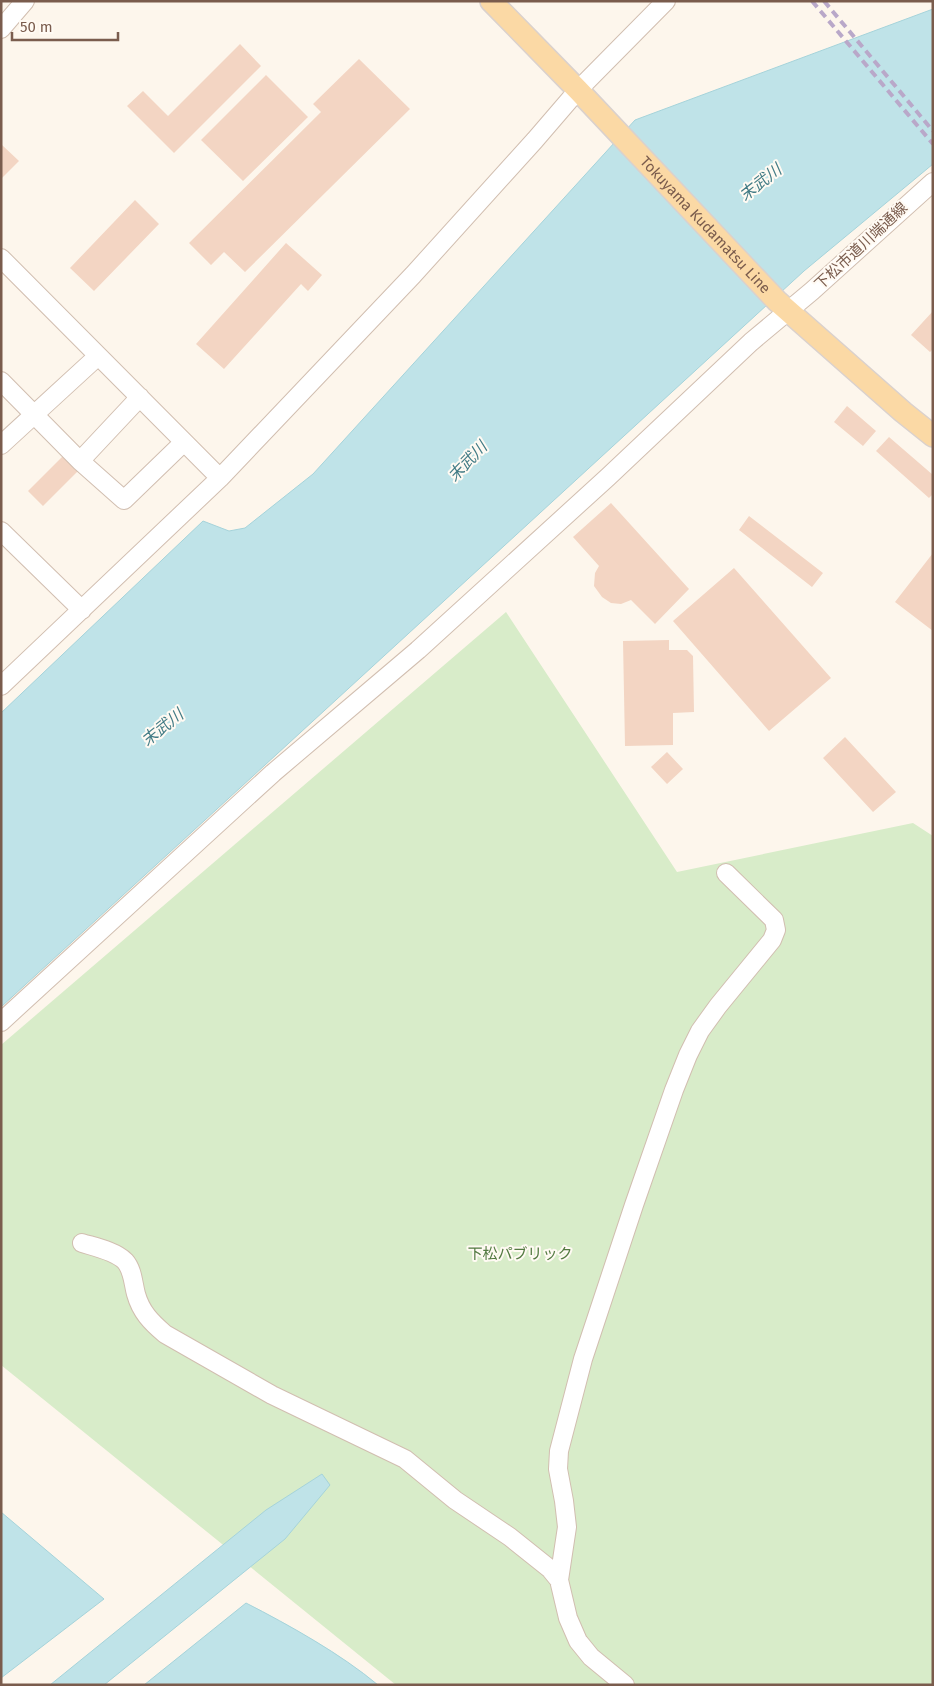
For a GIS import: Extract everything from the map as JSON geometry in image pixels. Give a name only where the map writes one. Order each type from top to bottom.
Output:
[{"type":"main road","name":"Tokuyama Kudamatsu Line","points":[[491,1],[783,306],[903,412],[933,436]]},
{"type":"street","points":[[1,29],[26,1]]},
{"type":"street","points":[[1,686],[220,478],[412,275],[536,140],[578,90],[666,1]]},
{"type":"street","name":"下松市道川端通線","points":[[1,1022],[273,773],[432,637],[608,477],[751,342],[783,306],[812,291],[933,182]]},
{"type":"street","points":[[1,258],[220,478]]},
{"type":"street","points":[[1,445],[98,356]]},
{"type":"street","points":[[1,381],[80,461],[124,500],[184,442]]},
{"type":"street","points":[[80,461],[140,397]]},
{"type":"street","points":[[1,531],[82,610]]},
{"type":"street","points":[[625,1685],[591,1657],[578,1641],[568,1618],[559,1580],[567,1527],[558,1469],[559,1451],[583,1359],[674,1090],[688,1055],[700,1031],[772,940],[776,930],[774,920],[726,872]]},
{"type":"street","points":[[82,1243],[98,1248],[124,1261],[131,1271],[136,1295],[142,1311],[164,1334],[272,1395],[405,1459],[456,1500],[517,1542],[550,1569],[559,1580]]},
{"type":"green space","name":"下松パブリック","points":[[506,612],[677,872],[913,823],[933,836],[933,1685],[396,1685],[1,1365],[1,1045]]},
{"type":"water","name":"末武川","points":[[933,9],[933,164],[804,271],[1,1007],[1,713],[203,521],[229,531],[245,528],[313,474],[635,120]]},
{"type":"water","points":[[322,1474],[330,1485],[285,1539],[104,1685],[50,1685],[266,1510]]},
{"type":"water","points":[[1,1512],[104,1599],[1,1678]]},
{"type":"water","points":[[246,1603],[348,1662],[378,1685],[144,1685]]},
{"type":"building","points":[[240,44],[261,66],[174,153],[127,106],[143,91],[168,116]]},
{"type":"building","points":[[359,59],[410,109],[245,272],[224,252],[211,265],[189,243],[321,112],[313,104]]},
{"type":"building","points":[[266,75],[308,117],[243,181],[201,140]]},
{"type":"building","points":[[1,146],[19,161],[1,179]]},
{"type":"building","points":[[135,200],[159,224],[94,291],[70,268]]},
{"type":"building","points":[[286,243],[322,275],[308,291],[301,284],[224,369],[196,344]]},
{"type":"building","points":[[933,311],[933,349],[930,352],[911,335]]},
{"type":"building","points":[[847,406],[876,431],[863,446],[834,422]]},
{"type":"building","points":[[889,437],[933,475],[933,494],[929,498],[876,451]]},
{"type":"building","points":[[65,454],[80,469],[43,506],[28,491]]},
{"type":"building","points":[[611,503],[689,589],[655,624],[631,600],[621,604],[611,603],[602,597],[594,586],[595,573],[599,566],[573,537]]},
{"type":"building","points":[[749,516],[823,573],[812,587],[739,530]]},
{"type":"building","points":[[933,553],[933,631],[895,602]]},
{"type":"building","points":[[734,568],[831,678],[769,731],[673,621]]},
{"type":"building","points":[[669,640],[669,650],[687,650],[693,656],[694,712],[673,713],[673,745],[625,746],[623,641]]},
{"type":"building","points":[[845,737],[896,792],[873,812],[823,758]]},
{"type":"building","points":[[667,752],[683,769],[667,784],[651,767]]},
{"type":"railway","points":[[812,1],[933,144]]},
{"type":"railway","points":[[824,1],[933,131]]}]
